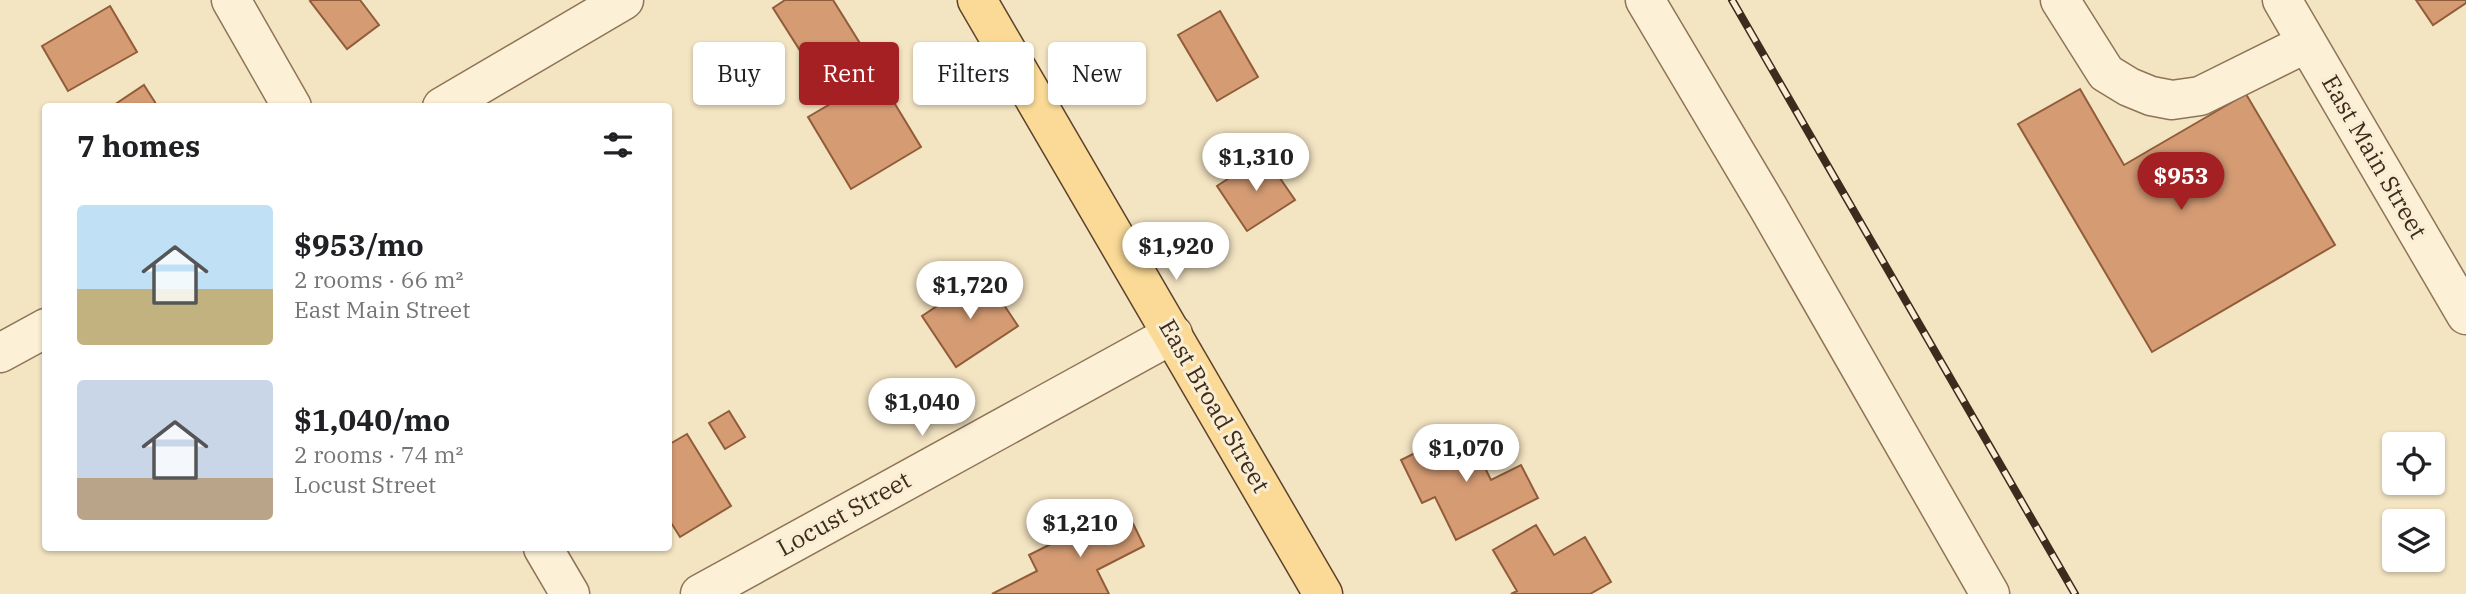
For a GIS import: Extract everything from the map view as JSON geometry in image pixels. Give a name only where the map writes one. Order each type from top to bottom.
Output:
[{"type":"main road","name":"East Broad Street","points":[[977,0],[1323,594]]},
{"type":"street","points":[[231,0],[290,103]]},
{"type":"street","points":[[449,103],[624,0]]},
{"type":"street","points":[[1645,0],[1768,207],[1990,594]]},
{"type":"street","points":[[2060,0],[2106,73],[2129,87],[2151,96],[2172,100],[2200,96],[2307,43]]},
{"type":"street","name":"East Main Street","points":[[2282,0],[2466,315]]},
{"type":"street","points":[[0,352],[42,330]]},
{"type":"street","name":"Locust Street","points":[[700,594],[1172,334]]},
{"type":"street","points":[[545,551],[570,594]]},
{"type":"building","points":[[360,0],[379,25],[347,49],[310,1]]},
{"type":"building","points":[[785,0],[833,0],[859,42],[799,42],[799,49],[773,8]]},
{"type":"building","points":[[2416,0],[2466,0],[2466,3],[2433,25]]},
{"type":"building","points":[[110,6],[137,52],[68,91],[42,46]]},
{"type":"building","points":[[1220,11],[1258,77],[1217,101],[1178,35]]},
{"type":"building","points":[[144,85],[155,103],[117,103]]},
{"type":"building","points":[[2080,89],[2124,165],[2246,94],[2335,245],[2152,352],[2018,124]]},
{"type":"building","points":[[828,105],[896,105],[921,147],[851,189],[808,117]]},
{"type":"building","points":[[1264,155],[1295,200],[1247,231],[1217,186]]},
{"type":"building","points":[[984,275],[1018,326],[956,367],[922,316]]},
{"type":"building","points":[[729,411],[745,437],[725,449],[709,423]]},
{"type":"building","points":[[1465,428],[1491,480],[1521,465],[1538,498],[1456,540],[1435,497],[1422,503],[1401,460]]},
{"type":"building","points":[[687,434],[731,506],[680,537],[672,524],[672,443]]},
{"type":"building","points":[[1125,507],[1144,546],[1097,570],[1109,594],[992,594],[1037,571],[1029,555]]},
{"type":"building","points":[[1536,525],[1554,555],[1585,537],[1611,582],[1590,594],[1511,594],[1517,591],[1493,550]]},
{"type":"railway","points":[[1732,0],[2075,594]]}]
